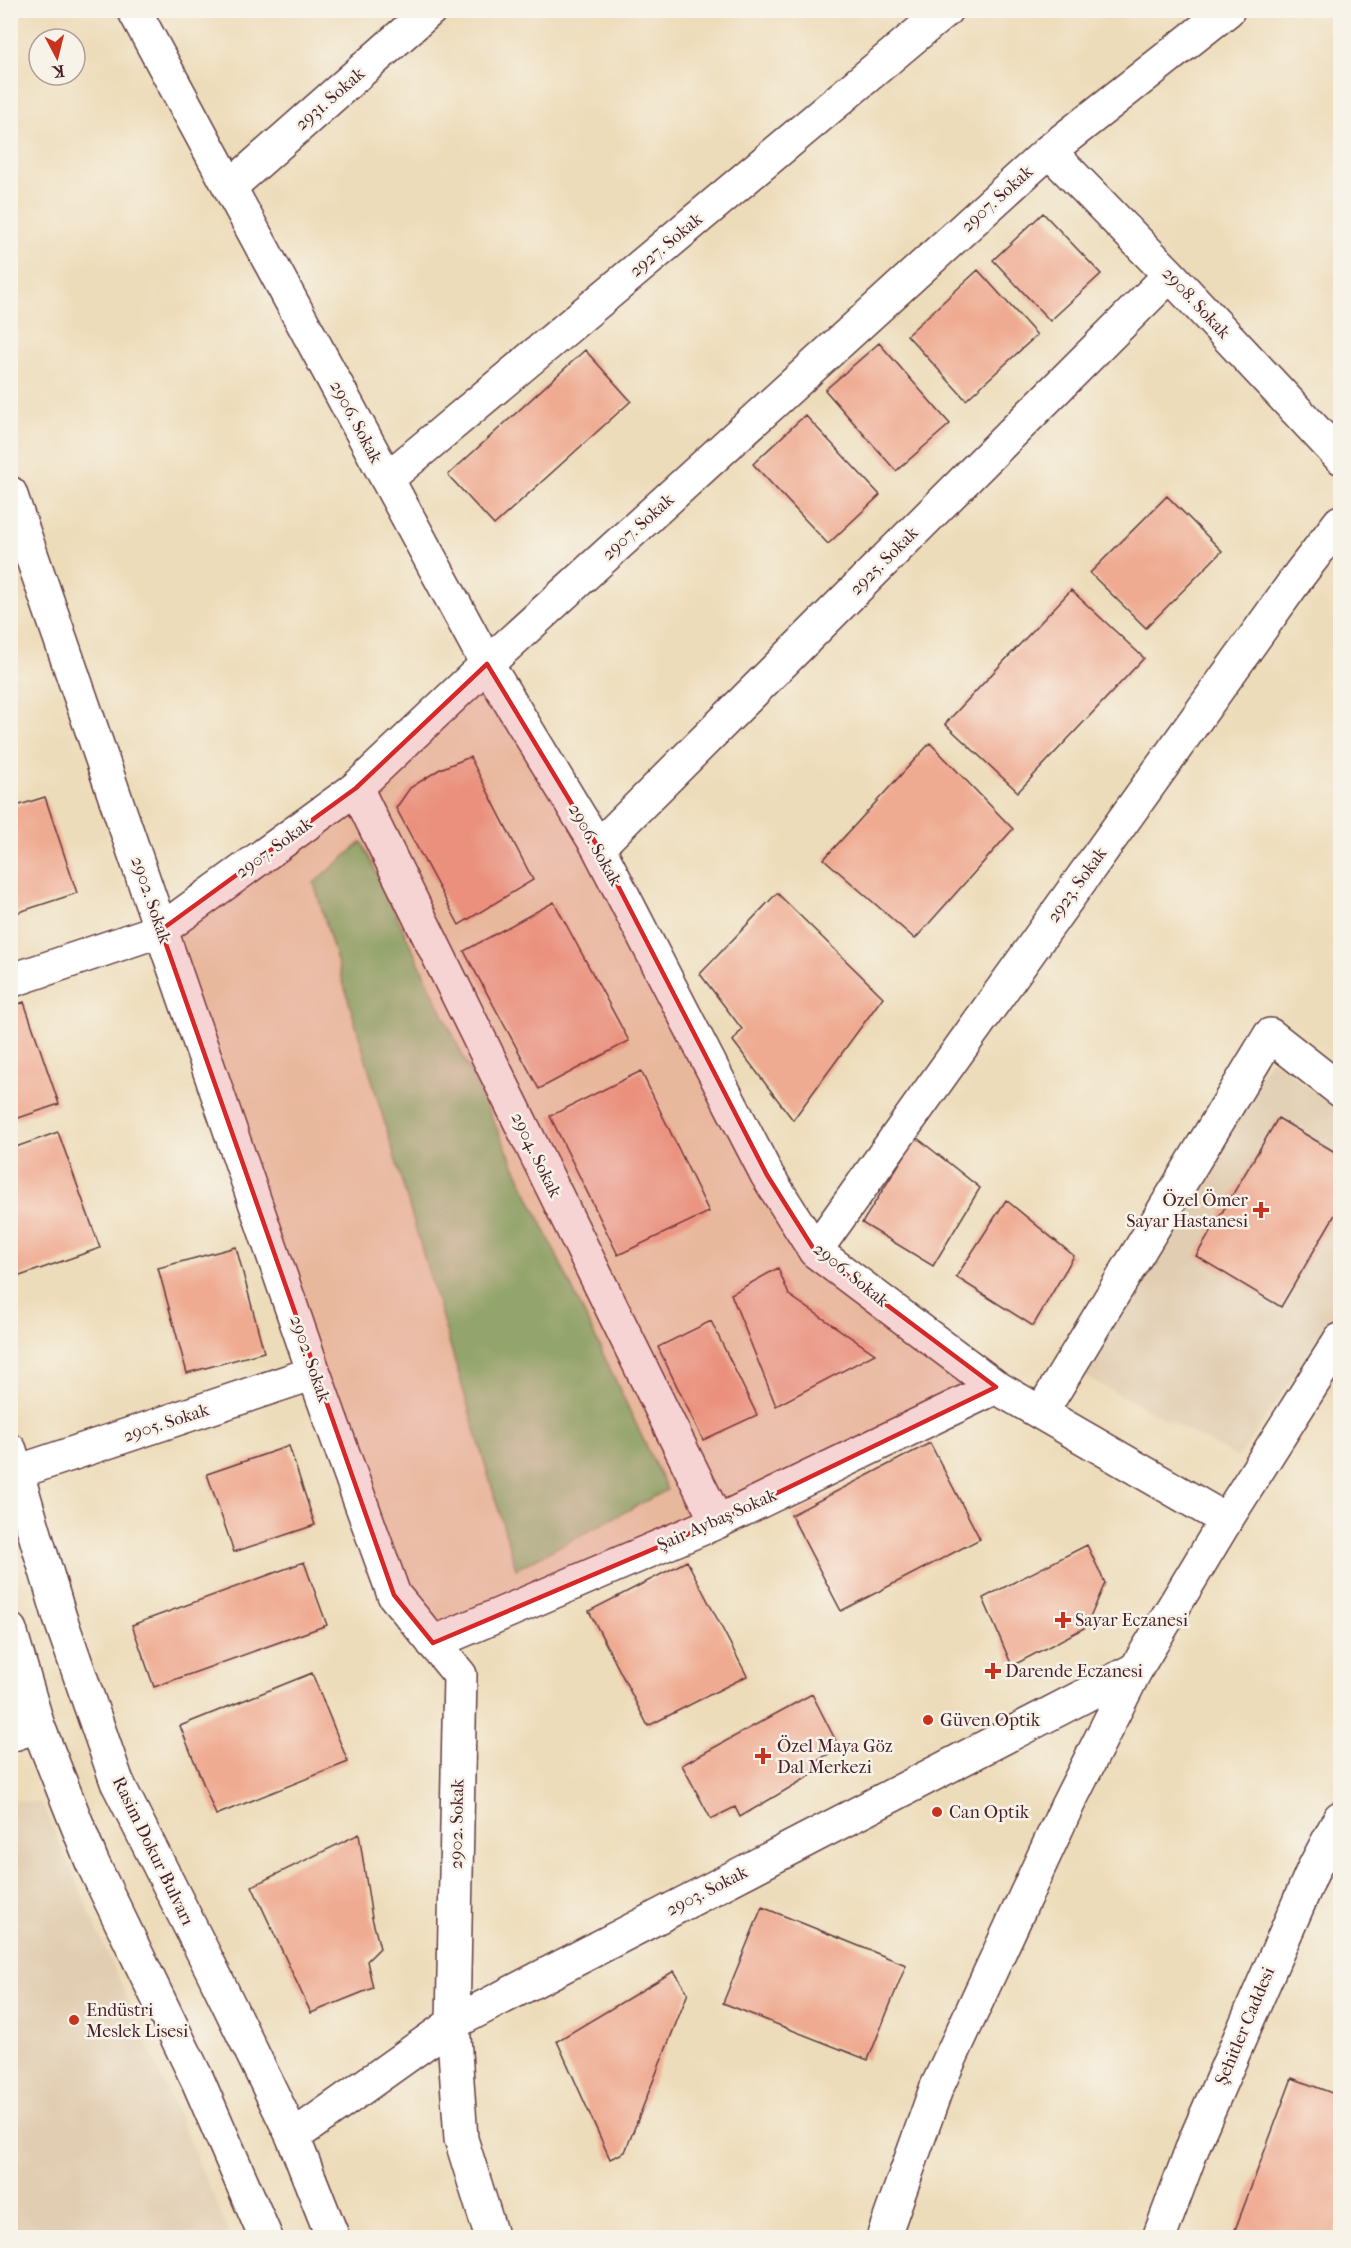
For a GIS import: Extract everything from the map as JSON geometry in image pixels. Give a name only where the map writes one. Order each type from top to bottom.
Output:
[{"type":"street","name":"2906. Sokak","points":[[134,10],[487,664],[598,847],[767,1175],[815,1251],[996,1387],[1226,1520]]},
{"type":"street","name":"2931. Sokak","points":[[230,187],[430,10]]},
{"type":"street","name":"2927. Sokak","points":[[387,479],[946,10]]},
{"type":"street","name":"2907. Sokak","points":[[10,981],[161,930],[356,788],[487,664],[1049,152],[1228,10]]},
{"type":"street","name":"2908. Sokak","points":[[1049,152],[1170,275],[1341,458]]},
{"type":"street","name":"2925. Sokak","points":[[598,847],[1170,275]]},
{"type":"street","name":"2902. Sokak","points":[[10,493],[394,1595],[460,1674],[453,2023],[461,2139],[490,2232]]},
{"type":"street","name":"2923. Sokak","points":[[815,1251],[1300,573],[1341,522]]},
{"type":"street","name":"2904. Sokak","points":[[356,788],[717,1522]]},
{"type":"street","points":[[1041,1413],[1270,1035],[1341,1090]]},
{"type":"street","points":[[883,2238],[936,2089],[1067,1806],[1136,1669],[1226,1520],[1341,1340]]},
{"type":"street","name":"2905. Sokak","points":[[14,1461],[315,1373]]},
{"type":"street","name":"Şair Aybaş Sokak","points":[[433,1643],[717,1522],[996,1387]]},
{"type":"street","name":"Rasim Dokur Bulvarı","points":[[14,1461],[60,1617],[117,1782],[293,2137],[333,2238]]},
{"type":"street","points":[[10,1630],[24,1730],[92,1862],[198,2081],[266,2238]]},
{"type":"street","name":"2903. Sokak","points":[[293,2137],[453,2023],[1136,1669]]},
{"type":"street","name":"Şehitler Caddesi","points":[[1159,2238],[1195,2141],[1312,1870],[1336,1837]]},
{"type":"highlighted area","points":[[487,664],[598,847],[767,1175],[815,1251],[996,1387],[717,1522],[433,1643],[394,1595],[161,930],[356,788]]},
{"type":"shaded area","name":"Özel Ömer Sayar Hastanesi","points":[[1271,1058],[1340,1113],[1340,1308],[1238,1458],[1083,1375]]},
{"type":"shaded area","name":"Endüstri Meslek Lisesi","points":[[11,1800],[42,1803],[231,2237],[11,2237]]},
{"type":"green space","points":[[362,842],[667,1490],[516,1569],[314,883]]},
{"type":"building","points":[[1043,213],[1101,274],[1050,321],[993,260]]},
{"type":"building","points":[[978,270],[1037,335],[966,400],[907,335]]},
{"type":"building","points":[[879,343],[950,424],[896,471],[825,390]]},
{"type":"building","points":[[585,350],[631,401],[494,525],[448,475]]},
{"type":"building","points":[[805,415],[880,495],[828,544],[753,464]]},
{"type":"building","points":[[1167,496],[1222,551],[1146,628],[1090,573]]},
{"type":"building","points":[[1071,590],[1144,658],[1018,792],[945,724]]},
{"type":"building","points":[[930,743],[1013,829],[915,939],[824,859]]},
{"type":"building","points":[[470,757],[533,880],[459,925],[396,808],[410,788],[440,769]]},
{"type":"building","points":[[45,797],[77,893],[10,915],[10,808]]},
{"type":"building","points":[[777,893],[883,997],[793,1120],[733,1041],[742,1029],[700,974]]},
{"type":"building","points":[[554,902],[629,1041],[539,1089],[464,951]]},
{"type":"building","points":[[24,1002],[59,1104],[10,1121],[10,1007]]},
{"type":"building","points":[[641,1071],[709,1212],[618,1255],[550,1116]]},
{"type":"building","points":[[1278,1118],[1340,1155],[1340,1206],[1281,1307],[1196,1256]]},
{"type":"building","points":[[58,1132],[100,1248],[17,1277],[10,1258],[10,1149]]},
{"type":"building","points":[[916,1137],[980,1188],[933,1266],[862,1223]]},
{"type":"building","points":[[1006,1200],[1074,1256],[1033,1326],[956,1277]]},
{"type":"building","points":[[236,1247],[264,1352],[187,1373],[158,1268]]},
{"type":"building","points":[[778,1268],[789,1295],[875,1354],[776,1406],[731,1294]]},
{"type":"building","points":[[711,1321],[757,1415],[703,1440],[658,1347]]},
{"type":"building","points":[[930,1443],[980,1539],[841,1611],[791,1515]]},
{"type":"building","points":[[289,1446],[315,1525],[234,1552],[207,1474]]},
{"type":"building","points":[[1087,1545],[1105,1583],[1086,1627],[1012,1666],[983,1598]]},
{"type":"building","points":[[687,1561],[747,1676],[648,1726],[589,1611]]},
{"type":"building","points":[[304,1562],[327,1625],[154,1687],[132,1625]]},
{"type":"building","points":[[312,1673],[348,1762],[216,1815],[180,1726]]},
{"type":"building","name":"Özel Maya Göz Dal Merkezi","points":[[812,1694],[839,1747],[813,1764],[813,1774],[740,1817],[735,1807],[711,1819],[682,1765]]},
{"type":"building","points":[[359,1834],[372,1918],[380,1948],[367,1961],[373,1988],[311,2013],[252,1886]]},
{"type":"building","points":[[762,1907],[906,1965],[868,2060],[723,2003]]},
{"type":"building","points":[[674,1971],[688,1993],[625,2152],[610,2159],[557,2041]]},
{"type":"building","points":[[1292,2078],[1340,2096],[1340,2219],[1333,2238],[1232,2238]]},
{"type":"place","name":"Özel Ömer Sayar Hastanesi","points":[[1261,1210]]},
{"type":"place","name":"Sayar Eczanesi","points":[[1063,1620]]},
{"type":"place","name":"Darende Eczanesi","points":[[993,1671]]},
{"type":"place","name":"Güven Optik","points":[[928,1720]]},
{"type":"place","name":"Özel Maya Göz Dal Merkezi","points":[[763,1756]]},
{"type":"place","name":"Can Optik","points":[[937,1812]]},
{"type":"place","name":"Endüstri Meslek Lisesi","points":[[74,2020]]}]
